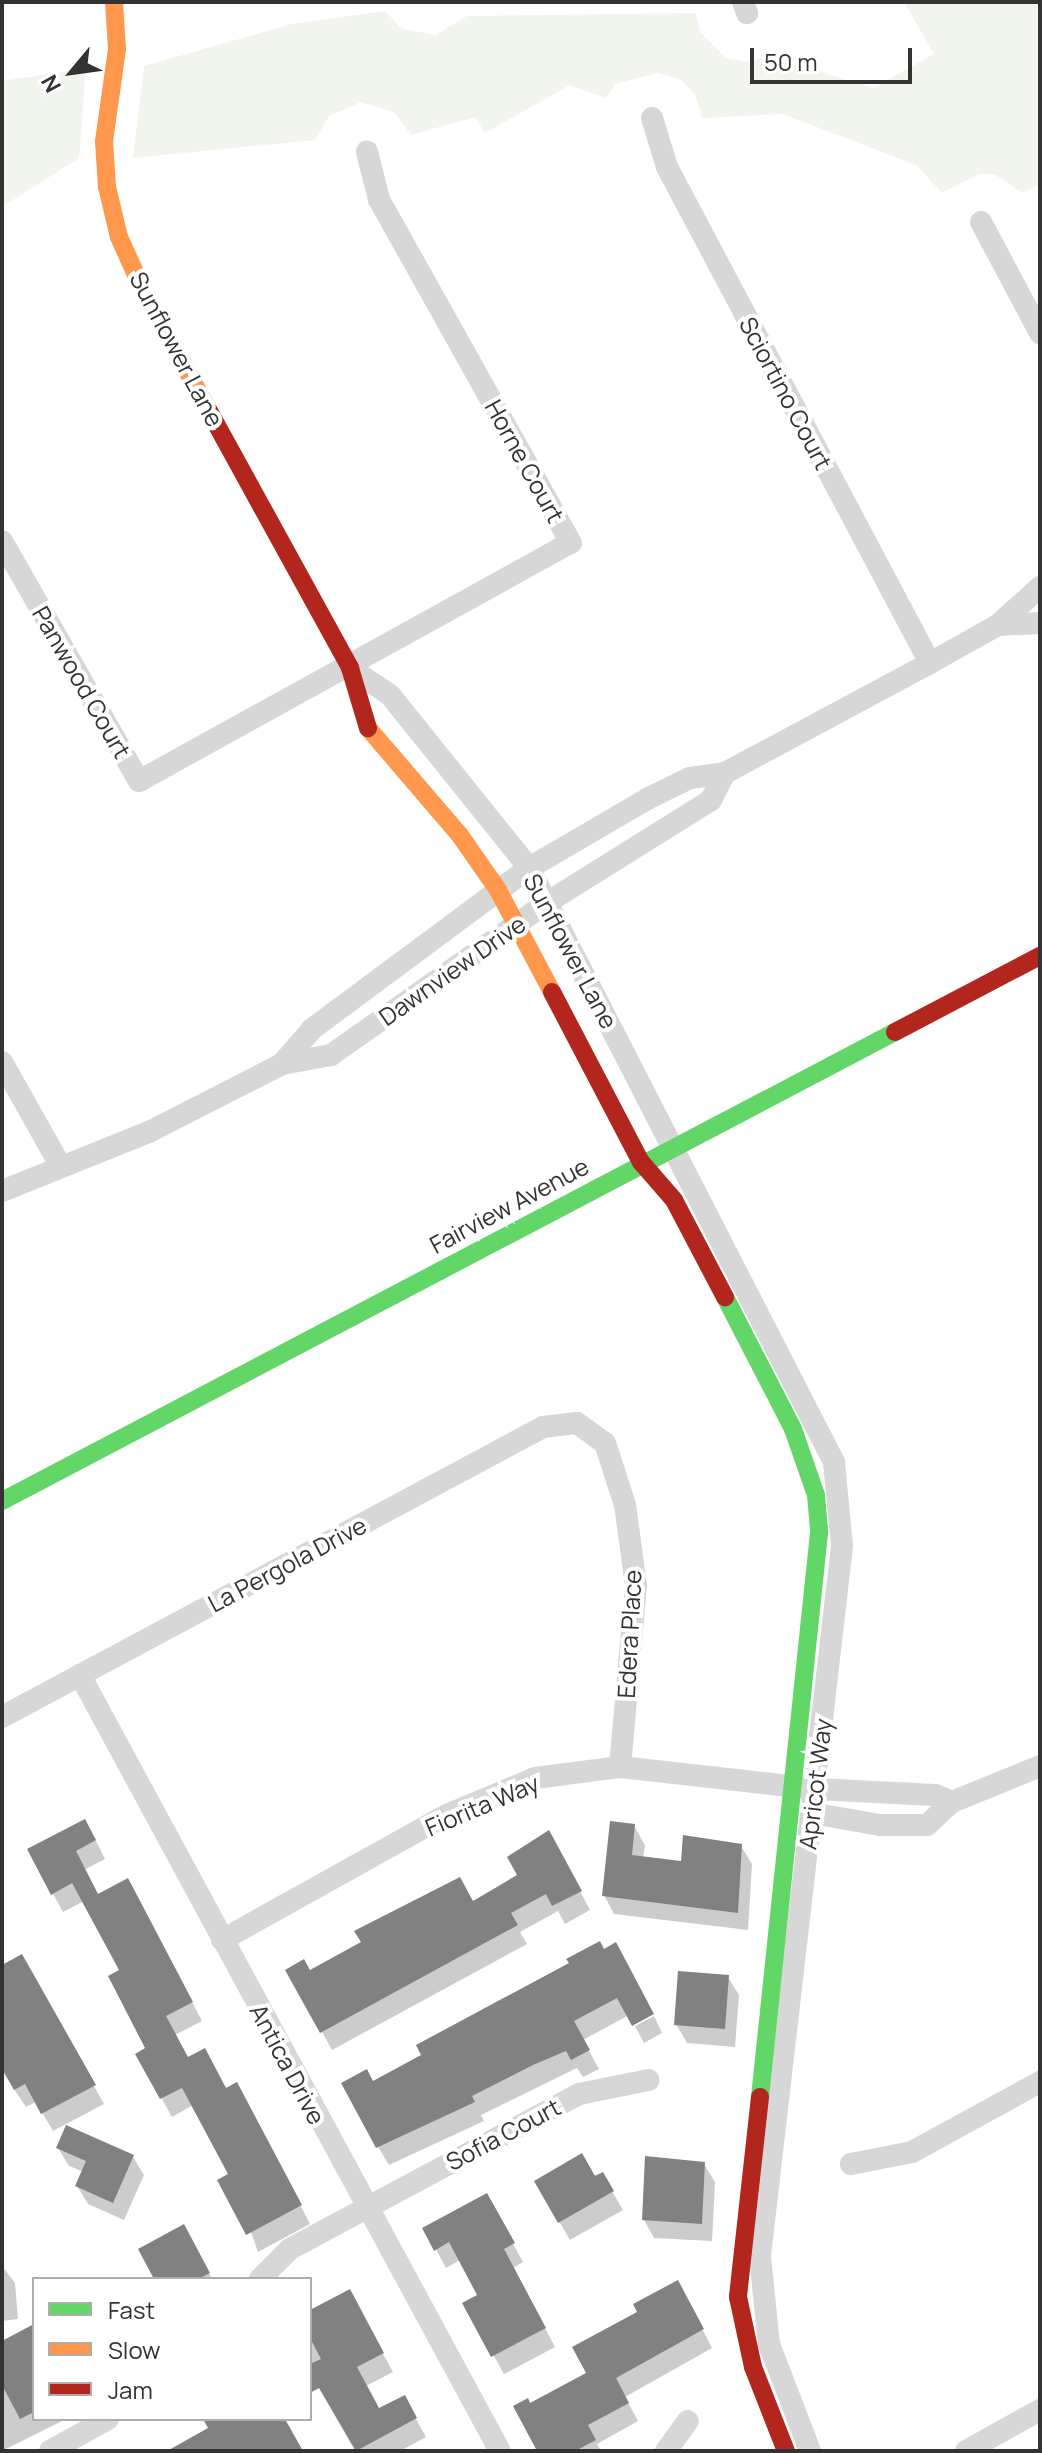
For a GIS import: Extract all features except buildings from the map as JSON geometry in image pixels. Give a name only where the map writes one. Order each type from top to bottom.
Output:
[{"type":"street","name":"Sunflower Lane","points":[[114,2],[117,49],[104,141],[107,187],[119,237],[350,668],[369,730],[459,834],[498,890],[641,1162]]},
{"type":"street","name":"Sciortino Court","points":[[652,118],[667,167],[930,663]]},
{"type":"street","name":"Horne Court","points":[[350,668],[571,543],[379,199],[367,152]]},
{"type":"street","points":[[981,222],[1040,333]]},
{"type":"street","name":"Panwood Court","points":[[2,541],[139,781],[350,668]]},
{"type":"street","name":"Dawnview Drive","points":[[282,1064],[312,1029],[529,868],[690,778],[725,773],[930,663],[998,625],[1040,587]]},
{"type":"street","name":"Dawnview Drive","points":[[998,625],[1040,623]]},
{"type":"street","name":"Sunflower Lane","points":[[350,668],[390,695],[529,868],[671,1146]]},
{"type":"street","name":"Dawnview Drive","points":[[2,1191],[60,1165],[149,1132],[282,1064],[331,1055],[548,902],[711,800],[725,773]]},
{"type":"street","name":"Fairview Avenue","points":[[2,1501],[671,1146],[1040,956]]},
{"type":"street","points":[[2,1062],[60,1165]]},
{"type":"street","name":"Apricot Way","points":[[671,1146],[834,1462],[842,1546],[805,1787],[738,2297],[753,2367],[786,2451]]},
{"type":"street","name":"Apricot Way","points":[[641,1162],[674,1200],[793,1429],[816,1495],[819,1533],[805,1787],[811,1813],[760,2279],[769,2344],[810,2451]]},
{"type":"street","name":"La Pergola Drive","points":[[2,1717],[543,1427],[577,1423]]},
{"type":"street","name":"Edera Place","points":[[577,1423],[605,1443],[625,1505],[636,1585],[620,1767]]},
{"type":"street","name":"Antica Drive","points":[[80,1675],[365,2207],[500,2451]]},
{"type":"street","points":[[811,1813],[880,1825],[927,1825],[952,1802],[1040,1766]]},
{"type":"street","name":"Fiorita Way","points":[[222,1940],[447,1815],[535,1778],[620,1767],[805,1787],[935,1795],[952,1802]]},
{"type":"street","name":"Sofia Court","points":[[262,2277],[290,2249],[579,2094],[649,2080]]},
{"type":"street","points":[[851,2164],[912,2152],[1040,2082]]},
{"type":"street","points":[[966,2451],[1040,2410]]},
{"type":"street","points":[[50,2451],[104,2421]]},
{"type":"street","points":[[666,2451],[688,2421]]},
{"type":"shaded area","points":[[904,2],[1040,2],[1040,184],[1023,193],[994,174],[979,174],[942,193],[916,165],[783,114],[702,118],[695,94],[680,79],[658,73],[615,84],[606,98],[570,85],[485,133],[475,117],[411,135],[394,112],[361,102],[329,116],[315,140],[133,158],[144,66],[292,24],[385,11],[402,29],[436,35],[467,16],[696,13],[700,32],[726,58],[747,62],[769,56],[873,88],[934,54]]},
{"type":"shaded area","points":[[86,68],[79,158],[2,207],[2,81]]},
{"type":"traffic: fast","points":[[2,1501],[895,1032]]},
{"type":"traffic: fast","points":[[725,1297],[793,1429],[816,1495],[819,1533],[760,2097]]},
{"type":"traffic: slow","points":[[114,2],[117,49],[104,141],[107,187],[119,237],[141,286],[209,411]]},
{"type":"traffic: slow","points":[[368,728],[459,834],[498,890],[552,992]]},
{"type":"traffic: jam","points":[[209,411],[350,668],[368,728]]},
{"type":"traffic: jam","points":[[895,1032],[1040,956]]},
{"type":"traffic: jam","points":[[552,992],[641,1162],[674,1200],[725,1297]]},
{"type":"traffic: jam","points":[[760,2097],[738,2297],[753,2367],[786,2451]]}]
